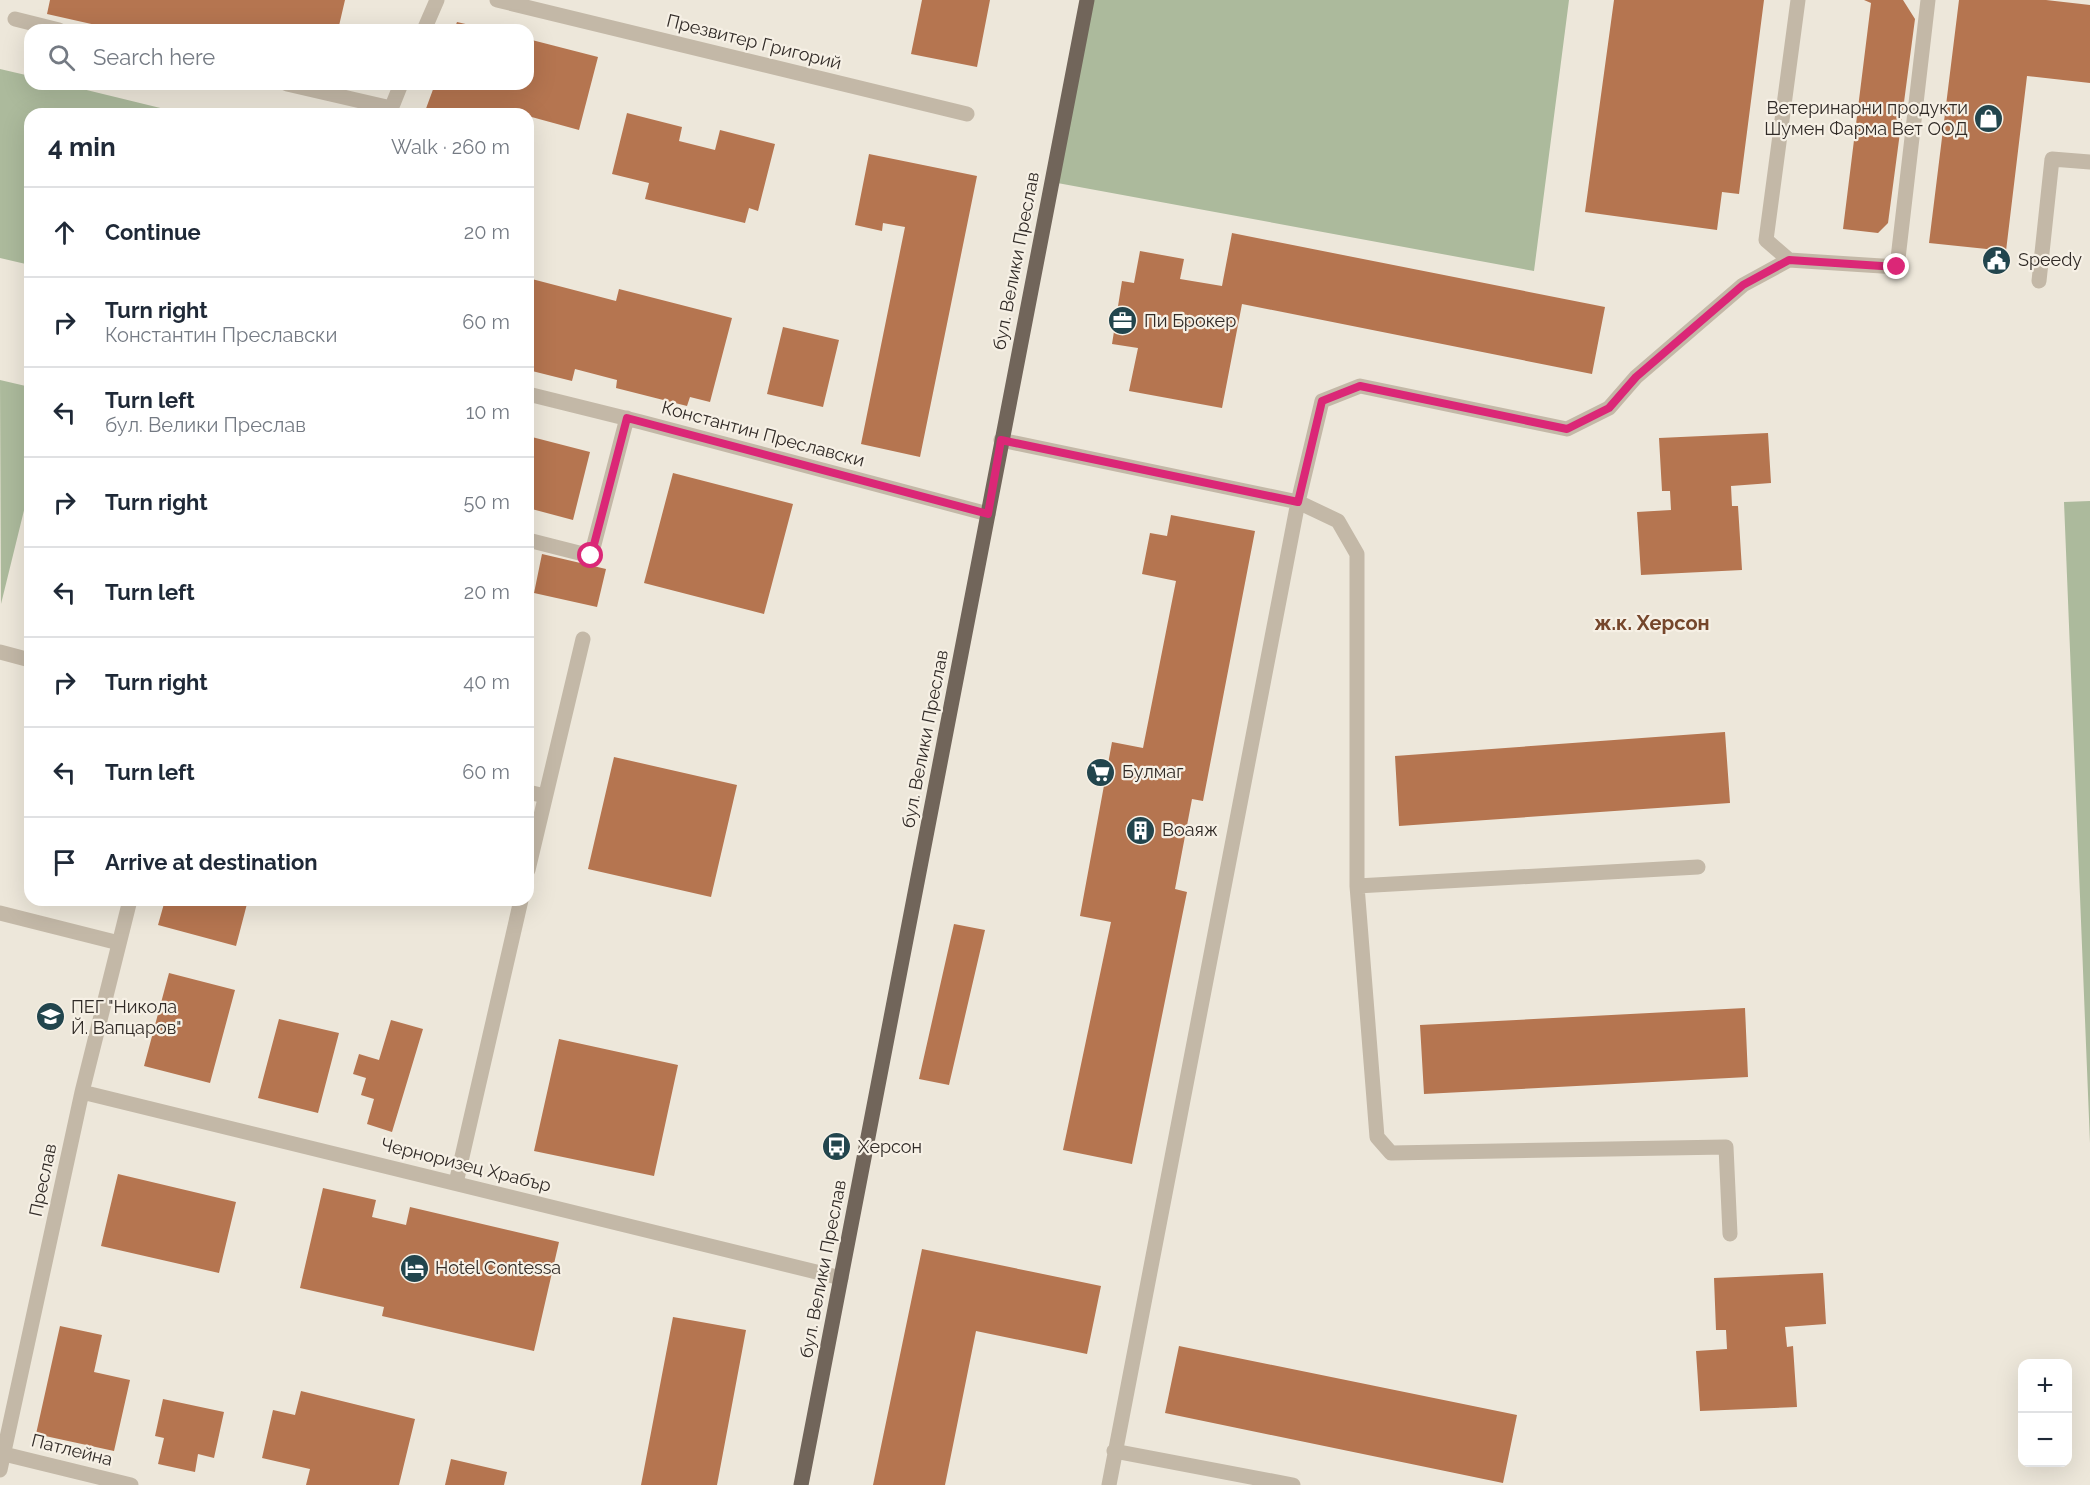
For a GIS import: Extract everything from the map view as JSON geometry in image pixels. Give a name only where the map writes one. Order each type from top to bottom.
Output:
[{"type":"main road","name":"бул. Велики Преслав","points":[[801,1485],[1087,0]]},
{"type":"street","points":[[427,24],[437,0]]},
{"type":"street","name":"Презвитер Григорий","points":[[496,0],[967,114]]},
{"type":"street","points":[[1789,260],[1766,240],[1798,0]]},
{"type":"street","points":[[1109,1485],[1298,502],[1322,401],[1360,386],[1567,429],[1609,408],[1636,377],[1743,285],[1789,260],[1897,267],[1928,0]]},
{"type":"street","points":[[15,20],[33,24]]},
{"type":"street","points":[[310,90],[379,108]]},
{"type":"street","points":[[391,108],[399,90]]},
{"type":"street","points":[[2039,281],[2052,159],[2090,162]]},
{"type":"street","name":"Константин Преславски","points":[[534,395],[988,514]]},
{"type":"street","points":[[534,542],[591,556],[627,418]]},
{"type":"street","points":[[1001,440],[1298,502],[1338,521],[1357,554],[1357,886],[1377,1137],[1391,1153],[1726,1147],[1730,1234]]},
{"type":"street","points":[[534,844],[583,639]]},
{"type":"street","points":[[0,652],[24,658]]},
{"type":"street","points":[[534,793],[545,796]]},
{"type":"street","points":[[1357,886],[1698,867]]},
{"type":"street","name":"Преслав","points":[[0,1470],[81,1092],[128,906]]},
{"type":"street","points":[[456,1183],[520,906]]},
{"type":"street","points":[[0,913],[119,943]]},
{"type":"street","name":"Черноризец Храбър","points":[[81,1092],[841,1278]]},
{"type":"street","points":[[1114,1451],[1293,1485]]},
{"type":"street","name":"Патлейна","points":[[4,1454],[131,1485]]},
{"type":"green space","points":[[1087,0],[1569,0],[1534,271],[1052,182]]},
{"type":"green space","points":[[0,69],[24,75],[24,90],[87,90],[160,108],[24,108],[24,264],[0,258]]},
{"type":"green space","points":[[0,380],[24,386],[24,510],[1,604]]},
{"type":"green space","points":[[2090,501],[2090,1143],[2064,502]]},
{"type":"building","points":[[50,0],[345,0],[339,24],[91,24],[47,14]]},
{"type":"building","points":[[922,0],[990,0],[977,67],[911,54]]},
{"type":"building","points":[[1614,0],[1764,0],[1739,194],[1722,192],[1717,230],[1585,212]]},
{"type":"building","points":[[1864,0],[1903,0],[1915,19],[1888,223],[1878,233],[1843,229],[1871,3]]},
{"type":"building","points":[[1959,0],[2046,0],[2090,5],[2090,83],[2027,76],[2006,251],[1929,243]]},
{"type":"building","points":[[534,41],[598,57],[579,130],[534,118],[534,108],[426,108],[433,90],[534,90]]},
{"type":"building","points":[[627,113],[682,127],[679,141],[715,150],[720,130],[775,144],[758,211],[749,208],[745,223],[645,199],[649,183],[612,174]]},
{"type":"building","points":[[869,154],[977,176],[920,457],[861,444],[905,227],[883,223],[882,231],[855,225]]},
{"type":"building","points":[[1232,233],[1605,307],[1592,374],[1242,304],[1222,408],[1129,391],[1138,348],[1112,344],[1122,281],[1134,283],[1140,251],[1184,259],[1180,279],[1222,286]]},
{"type":"building","points":[[534,280],[616,301],[619,289],[732,318],[710,402],[690,397],[687,406],[616,388],[617,380],[575,369],[572,381],[534,372]]},
{"type":"building","points":[[783,327],[839,340],[823,407],[767,394]]},
{"type":"building","points":[[1768,433],[1771,483],[1731,486],[1732,506],[1738,506],[1742,570],[1641,575],[1637,512],[1671,510],[1670,491],[1662,491],[1659,438]]},
{"type":"building","points":[[534,438],[590,452],[573,520],[534,510]]},
{"type":"building","points":[[673,473],[793,504],[764,614],[644,583]]},
{"type":"building","points":[[1171,515],[1255,531],[1203,801],[1192,799],[1175,889],[1187,892],[1132,1164],[1063,1150],[1111,922],[1080,916],[1112,742],[1143,748],[1176,581],[1142,574],[1150,533],[1167,536]]},
{"type":"building","points":[[542,554],[606,569],[597,607],[534,593]]},
{"type":"building","points":[[1725,732],[1730,803],[1399,826],[1395,756]]},
{"type":"building","points":[[614,757],[737,785],[711,897],[588,869]]},
{"type":"building","points":[[163,906],[246,906],[236,946],[158,925]]},
{"type":"building","points":[[954,924],[985,930],[949,1085],[919,1079]]},
{"type":"building","points":[[169,973],[235,990],[210,1083],[144,1066]]},
{"type":"building","points":[[1745,1008],[1748,1077],[1424,1094],[1420,1025]]},
{"type":"building","points":[[279,1019],[339,1033],[318,1113],[258,1098]]},
{"type":"building","points":[[391,1020],[423,1029],[392,1132],[367,1124],[374,1099],[361,1095],[366,1078],[353,1074],[359,1054],[379,1060]]},
{"type":"building","points":[[559,1039],[678,1065],[654,1176],[534,1151]]},
{"type":"building","points":[[118,1174],[236,1202],[219,1273],[101,1246]]},
{"type":"building","points":[[323,1188],[376,1200],[372,1217],[406,1225],[410,1207],[559,1242],[534,1351],[382,1316],[384,1307],[300,1288]]},
{"type":"building","points":[[922,1249],[1101,1286],[1087,1354],[976,1331],[945,1485],[873,1485]]},
{"type":"building","points":[[1823,1273],[1826,1324],[1785,1327],[1787,1347],[1793,1346],[1797,1407],[1700,1411],[1696,1351],[1727,1349],[1726,1330],[1716,1330],[1714,1278]]},
{"type":"building","points":[[673,1317],[746,1330],[717,1485],[641,1485]]},
{"type":"building","points":[[60,1326],[102,1335],[94,1372],[130,1380],[114,1451],[36,1434]]},
{"type":"building","points":[[1179,1346],[1517,1415],[1503,1483],[1165,1413]]},
{"type":"building","points":[[301,1391],[415,1419],[399,1485],[306,1485],[310,1469],[262,1458],[273,1410],[295,1415]]},
{"type":"building","points":[[163,1399],[224,1412],[214,1458],[198,1454],[195,1472],[158,1464],[164,1438],[155,1436]]},
{"type":"building","points":[[451,1459],[507,1472],[504,1485],[445,1485]]},
{"type":"place","name":"Ветеринарни продукти Шумен Фарма Вет ООД","points":[[1989,118]]},
{"type":"place","name":"Speedy","points":[[1997,260]]},
{"type":"place","name":"Пи Брокер","points":[[1123,321]]},
{"type":"place","name":"Булмаг","points":[[1101,772]]},
{"type":"place","name":"Воаяж","points":[[1141,830]]},
{"type":"place","name":"ПЕГ \"Никола Й. Вапцаров\"","points":[[50,1017]]},
{"type":"place","name":"Херсон","points":[[837,1147]]},
{"type":"place","name":"Hotel Contessa","points":[[414,1268]]},
{"type":"district","name":"ж.к. Херсон","points":[[1652,623]]},
{"type":"route","points":[[591,556],[627,418],[988,514],[1001,440],[1298,502],[1322,401],[1360,386],[1567,429],[1609,408],[1636,377],[1743,285],[1789,260],[1897,267]]}]
